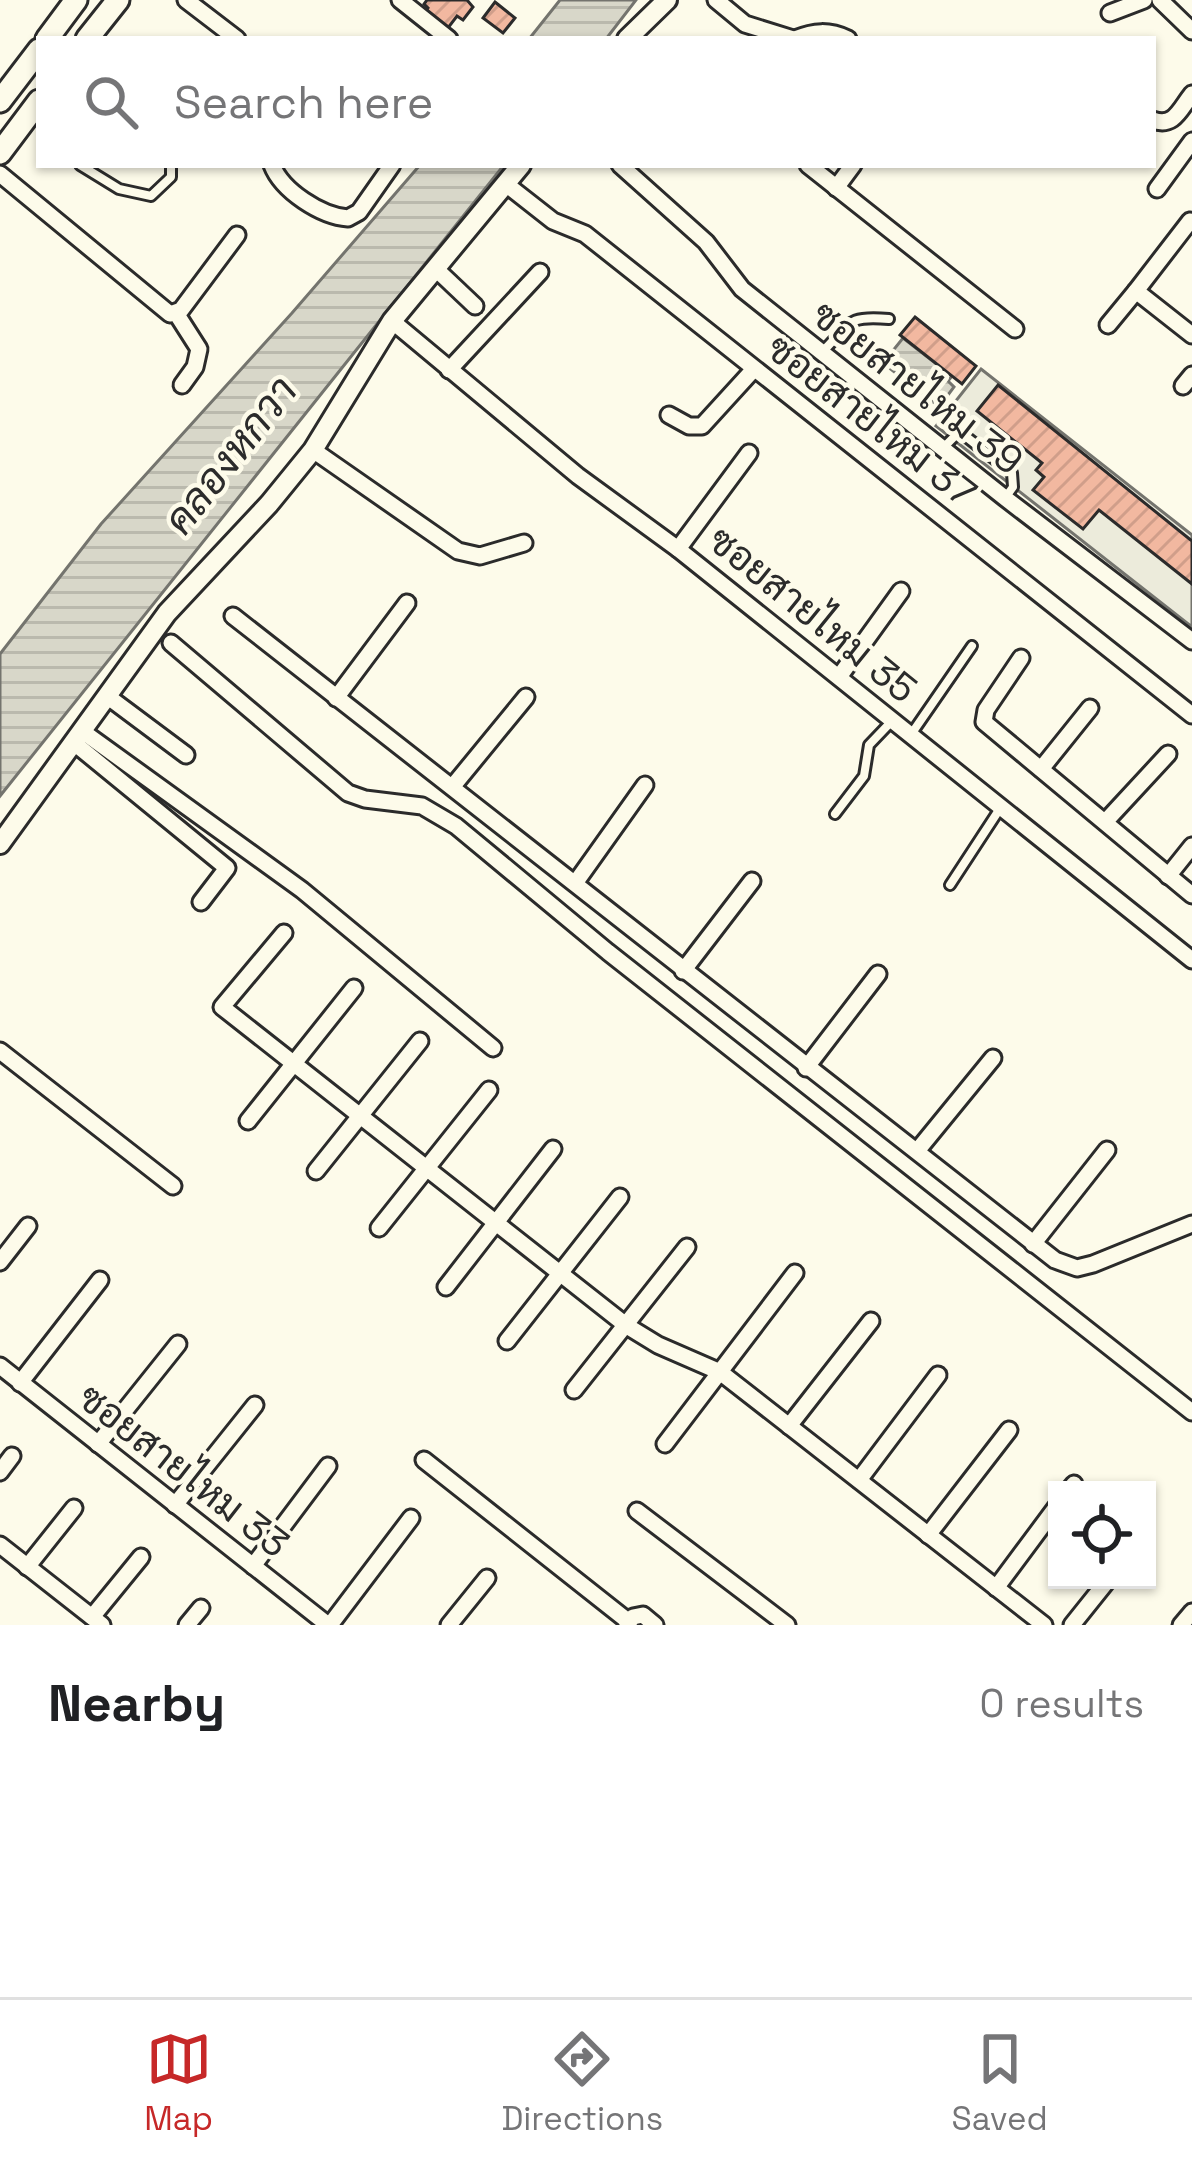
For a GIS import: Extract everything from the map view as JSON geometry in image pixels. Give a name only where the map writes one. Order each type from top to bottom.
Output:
[{"type":"main road","points":[[49,36],[76,0]]},
{"type":"main road","points":[[89,36],[118,0]]},
{"type":"main road","points":[[0,101],[36,54]]},
{"type":"main road","points":[[0,153],[30,130]]},
{"type":"street","points":[[186,0],[233,36]]},
{"type":"street","points":[[400,0],[445,36]]},
{"type":"street","points":[[638,36],[667,0]]},
{"type":"street","points":[[716,0],[746,24],[784,36]]},
{"type":"street","points":[[1110,13],[1144,0]]},
{"type":"street","points":[[1160,0],[1192,31]]},
{"type":"street","points":[[736,36],[746,24]]},
{"type":"street","points":[[802,36],[812,32],[833,36]]},
{"type":"street","points":[[1156,121],[1172,121],[1192,94]]},
{"type":"street","points":[[1156,189],[1192,141]]},
{"type":"street","points":[[274,168],[285,185],[326,213],[348,218],[359,212],[390,168]]},
{"type":"street","points":[[0,844],[167,613],[313,450],[392,321],[519,168]]},
{"type":"street","name":"ซอยสายไหม 39","points":[[623,168],[706,242],[742,289],[1192,641]]},
{"type":"street","points":[[812,168],[1015,329]]},
{"type":"street","points":[[836,188],[852,168]]},
{"type":"street","points":[[0,174],[148,299],[176,314]]},
{"type":"street","name":"ซอยสายไหม 37","points":[[506,185],[553,221],[585,234],[1192,715]]},
{"type":"street","points":[[1108,325],[1190,220]]},
{"type":"street","points":[[176,314],[237,235]]},
{"type":"street","points":[[436,270],[476,306]]},
{"type":"street","points":[[449,370],[540,272]]},
{"type":"street","points":[[1136,291],[1192,334]]},
{"type":"street","points":[[176,314],[199,350],[195,367],[182,385]]},
{"type":"street","name":"ซอยสายไหม 35","points":[[392,321],[578,476],[678,549],[1192,960]]},
{"type":"street","points":[[669,416],[689,426],[703,426],[754,369]]},
{"type":"street","points":[[313,450],[458,551],[480,556],[524,543]]},
{"type":"street","points":[[678,549],[749,453]]},
{"type":"street","points":[[839,677],[901,591]]},
{"type":"street","points":[[336,698],[407,603]]},
{"type":"street","points":[[233,616],[1055,1260],[1077,1268],[1192,1223]]},
{"type":"street","points":[[171,643],[348,793],[422,806],[456,826],[608,952],[1192,1412]]},
{"type":"street","points":[[1021,658],[982,716],[990,729],[1192,895]]},
{"type":"street","points":[[106,696],[186,755]]},
{"type":"street","points":[[453,786],[526,697]]},
{"type":"street","points":[[1041,769],[1090,708]]},
{"type":"street","points":[[78,736],[227,868],[201,902]]},
{"type":"street","points":[[78,736],[302,890],[493,1048]]},
{"type":"street","points":[[1106,821],[1168,754]]},
{"type":"street","points":[[575,881],[645,785]]},
{"type":"street","points":[[1168,876],[1192,846]]},
{"type":"street","points":[[683,971],[752,881]]},
{"type":"street","points":[[284,933],[222,1007],[626,1325],[658,1346],[720,1372],[1044,1625]]},
{"type":"street","points":[[806,1068],[878,974]]},
{"type":"street","points":[[248,1121],[355,988]]},
{"type":"street","points":[[316,1171],[420,1041]]},
{"type":"street","points":[[0,1051],[173,1186]]},
{"type":"street","points":[[917,1151],[993,1058]]},
{"type":"street","points":[[379,1228],[490,1090]]},
{"type":"street","points":[[446,1287],[554,1149]]},
{"type":"street","points":[[1033,1244],[1107,1150]]},
{"type":"street","points":[[507,1340],[620,1197]]},
{"type":"street","points":[[0,1262],[28,1226]]},
{"type":"street","points":[[574,1390],[687,1247]]},
{"type":"street","points":[[665,1444],[795,1273]]},
{"type":"street","points":[[20,1383],[100,1280]]},
{"type":"street","points":[[789,1426],[872,1321]]},
{"type":"street","points":[[98,1444],[178,1344]]},
{"type":"street","name":"ซอยสายไหม 33","points":[[0,1366],[329,1625]]},
{"type":"street","points":[[859,1480],[938,1375]]},
{"type":"street","points":[[176,1505],[255,1405]]},
{"type":"street","points":[[928,1535],[1009,1430]]},
{"type":"street","points":[[0,1472],[12,1456]]},
{"type":"street","points":[[424,1460],[628,1623],[644,1615],[655,1625]]},
{"type":"street","points":[[253,1566],[328,1466]]},
{"type":"street","points":[[27,1567],[74,1508]]},
{"type":"street","points":[[637,1510],[787,1625]]},
{"type":"street","points":[[329,1625],[411,1518]]},
{"type":"street","points":[[996,1588],[1048,1518]]},
{"type":"street","points":[[0,1546],[97,1621],[141,1557]]},
{"type":"street","points":[[449,1625],[487,1578]]},
{"type":"street","points":[[1072,1625],[1101,1589]]},
{"type":"street","points":[[187,1625],[200,1608]]},
{"type":"street","points":[[1181,1625],[1192,1612]]},
{"type":"lane","points":[[85,168],[119,189],[151,196],[171,177],[171,168]]},
{"type":"lane","points":[[821,353],[847,322],[860,316],[889,319]]},
{"type":"lane","points":[[943,448],[956,435],[964,435],[1012,473],[1013,487],[1005,498]]},
{"type":"lane","points":[[911,734],[972,646]]},
{"type":"lane","points":[[835,814],[864,776],[869,745],[892,721]]},
{"type":"lane","points":[[950,884],[1002,806]]},
{"type":"shaded area","points":[[981,369],[1192,535],[1192,627],[936,426]]},
{"type":"water","points":[[560,0],[636,0],[608,36],[531,36]]},
{"type":"water","name":"คลองหกวา","points":[[417,168],[502,168],[0,796],[0,654],[101,524]]},
{"type":"water","points":[[903,338],[952,376],[948,381],[954,387],[939,407],[883,363]]},
{"type":"building","points":[[427,0],[467,0],[473,7],[448,28],[426,11]]},
{"type":"building","points":[[495,2],[515,18],[503,33],[483,18]]},
{"type":"building","points":[[915,317],[976,366],[962,384],[900,335]]},
{"type":"building","points":[[998,385],[1192,541],[1192,584],[1099,510],[1083,529],[1033,490],[1044,477],[1036,470],[1042,463],[977,411]]}]
